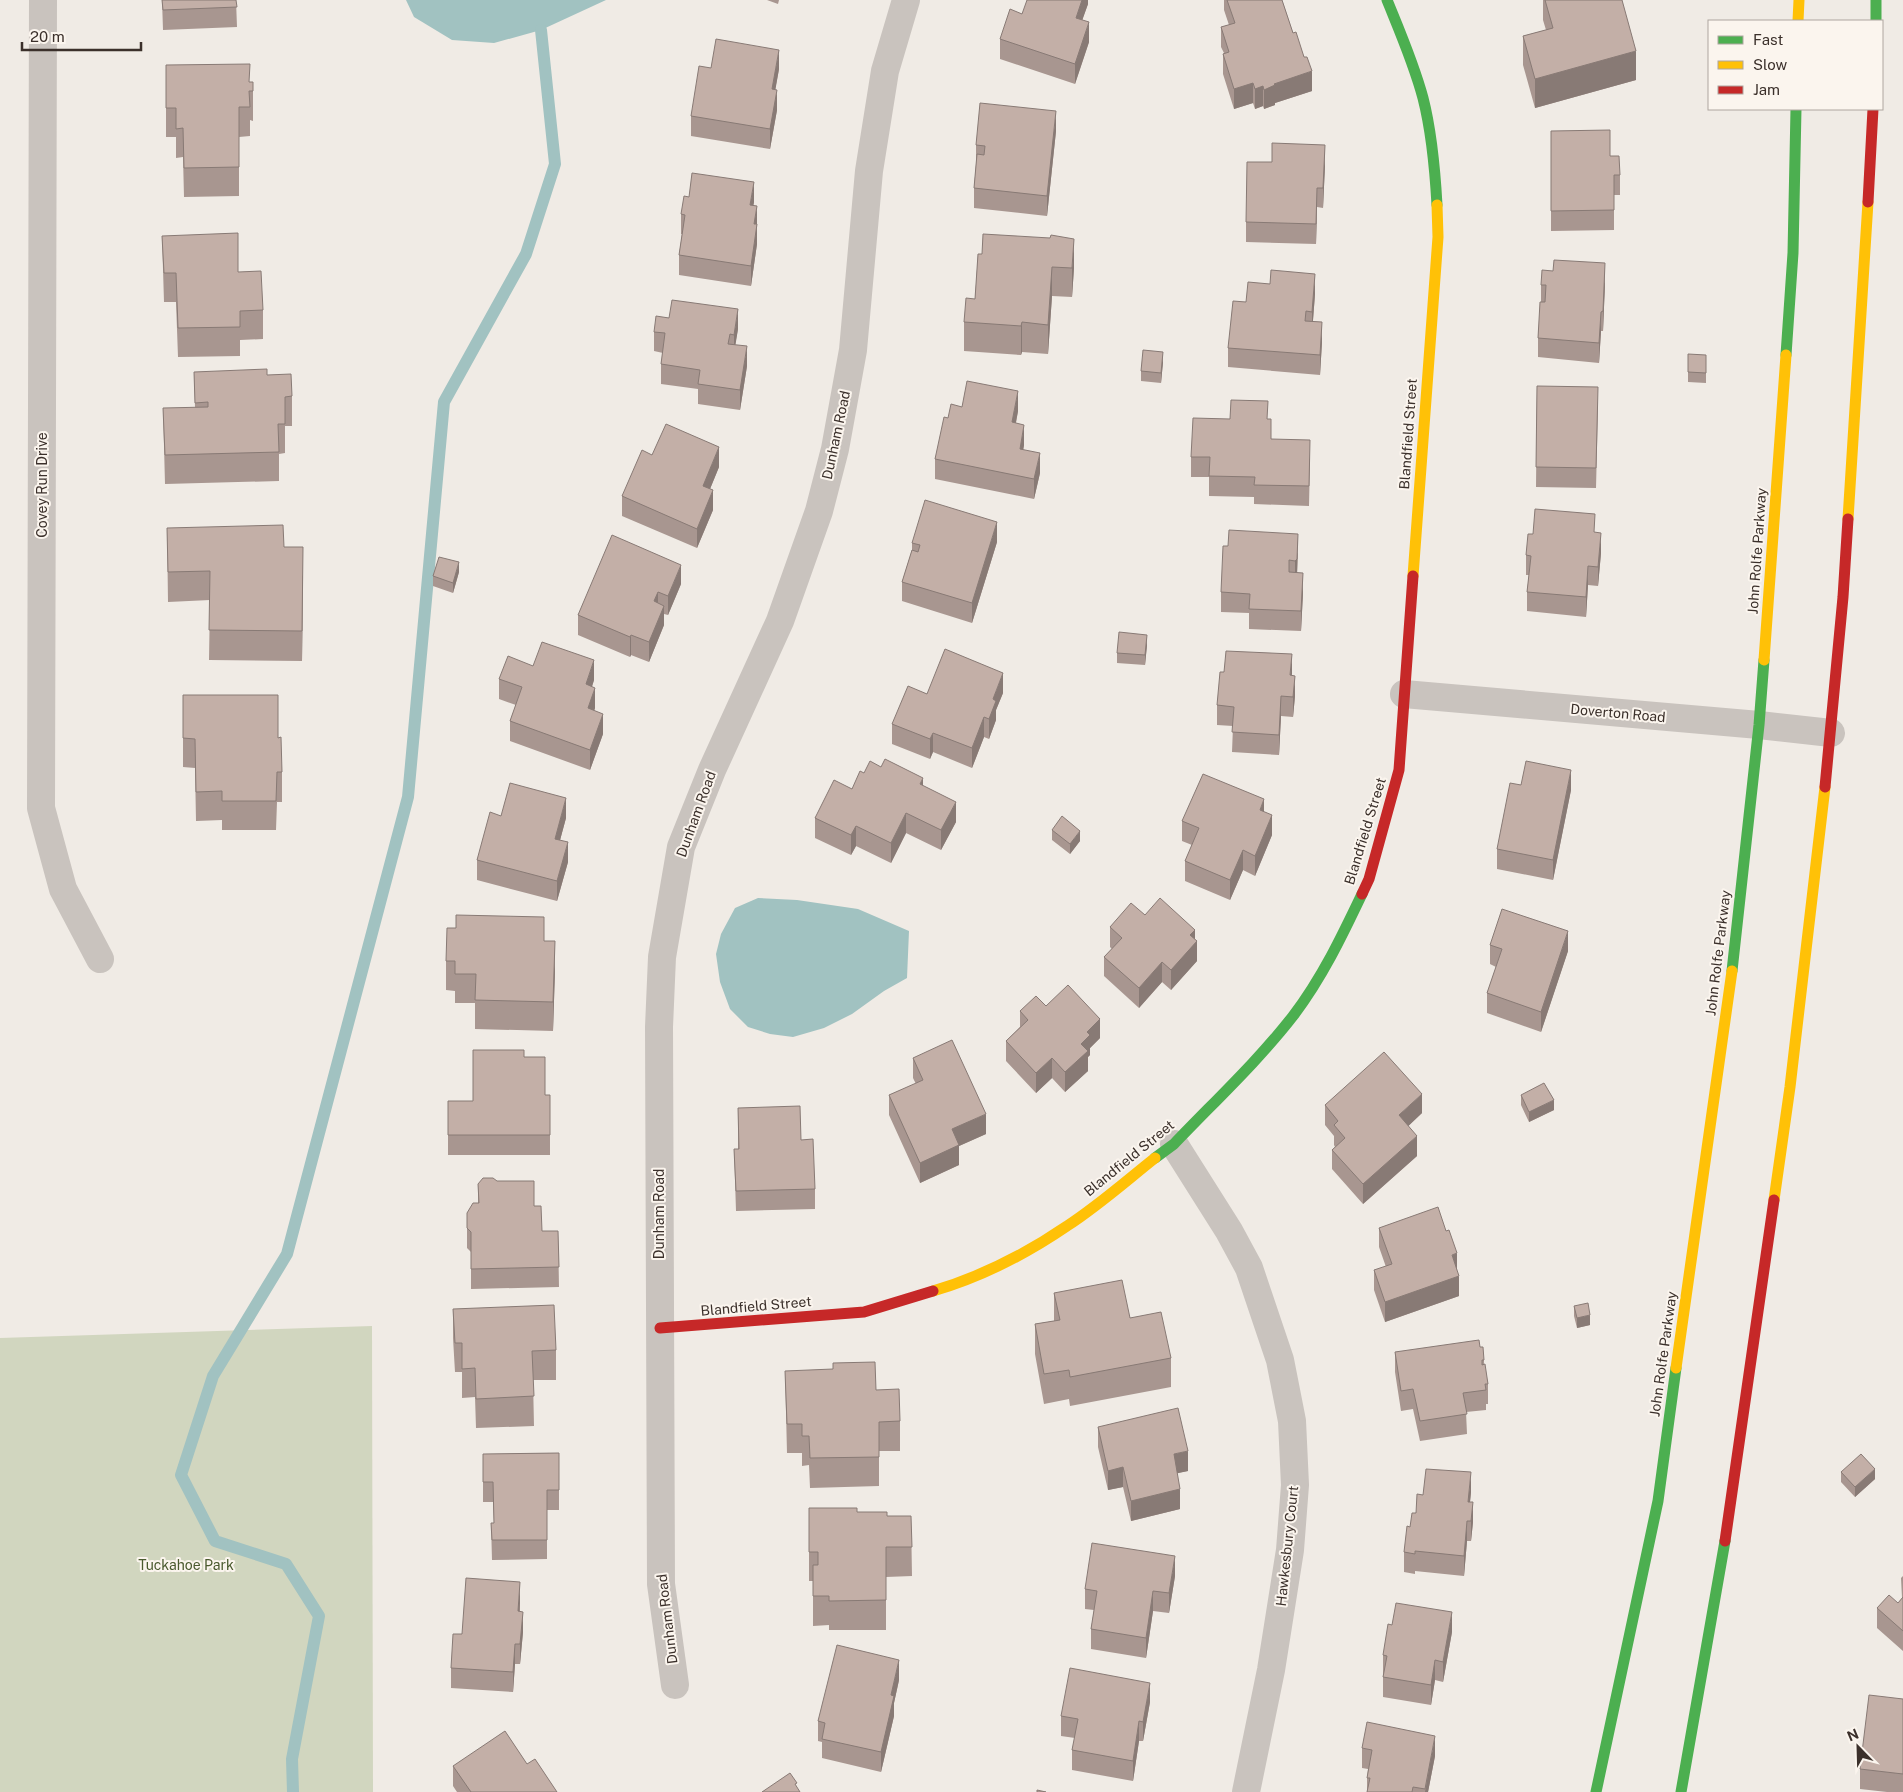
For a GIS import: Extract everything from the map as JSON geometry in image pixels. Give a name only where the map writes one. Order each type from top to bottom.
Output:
[{"type":"main road","name":"Blandfield Street","points":[[660,1328],[864,1312],[956,1284],[1005,1263],[1068,1226],[1174,1144],[1294,1015],[1333,955],[1369,879],[1399,770],[1438,237],[1435,169],[1426,115],[1417,79],[1387,0]]},
{"type":"main road","points":[[1798,20],[1799,0]]},
{"type":"main road","points":[[1876,0],[1876,20]]},
{"type":"main road","name":"John Rolfe Parkway","points":[[1596,1792],[1658,1501],[1735,948],[1759,725],[1793,253],[1796,110]]},
{"type":"main road","points":[[1681,1792],[1720,1577],[1763,1280],[1790,1087],[1831,733],[1843,598],[1857,394],[1872,110]]},
{"type":"street","name":"Covey Run Drive","points":[[43,0],[41,808],[63,889],[100,959]]},
{"type":"street","name":"Dunham Road","points":[[675,1685],[661,1584],[659,1027],[662,957],[681,847],[712,770],[780,621],[820,511],[835,449],[854,350],[869,171],[886,72],[906,0]]},
{"type":"street","name":"Doverton Road","points":[[1404,694],[1831,733]]},
{"type":"street","name":"Hawkesbury Court","points":[[1174,1144],[1229,1231],[1249,1268],[1280,1360],[1292,1422],[1295,1485],[1290,1550],[1271,1670],[1246,1792]]},
{"type":"green space","name":"Tuckahoe Park","points":[[372,1326],[373,1792],[0,1792],[0,1338]]},
{"type":"water","points":[[406,0],[606,0],[541,30],[494,43],[452,40],[414,17]]},
{"type":"water","points":[[758,898],[797,900],[858,909],[909,931],[907,978],[884,991],[852,1014],[824,1028],[793,1037],[770,1034],[748,1027],[730,1009],[720,982],[716,954],[721,934],[735,908]]},
{"type":"building","points":[[162,0],[236,0],[237,7],[163,10]]},
{"type":"building","points":[[1027,0],[1082,0],[1076,18],[1089,22],[1075,64],[1000,39],[1010,9],[1022,14]]},
{"type":"building","points":[[1227,0],[1282,0],[1293,33],[1296,32],[1304,57],[1307,57],[1312,71],[1274,84],[1264,90],[1263,86],[1255,89],[1253,83],[1234,89],[1223,54],[1229,52],[1221,27],[1235,23]]},
{"type":"building","points":[[1545,0],[1622,0],[1636,51],[1535,79],[1523,36],[1553,28]]},
{"type":"building","points":[[716,39],[779,50],[772,89],[777,90],[770,129],[691,116],[699,66],[711,68]]},
{"type":"building","points":[[250,64],[249,82],[253,82],[253,91],[249,91],[250,107],[239,107],[239,167],[184,168],[183,128],[176,129],[176,108],[166,108],[166,65]]},
{"type":"building","points":[[980,103],[1056,111],[1047,196],[974,188],[977,154],[984,155],[985,146],[976,145]]},
{"type":"building","points":[[1610,130],[1610,156],[1619,156],[1620,175],[1614,175],[1614,210],[1551,211],[1551,131]]},
{"type":"building","points":[[1272,143],[1325,145],[1323,188],[1317,188],[1316,224],[1246,222],[1247,162],[1272,162]]},
{"type":"building","points":[[692,173],[754,182],[750,205],[757,206],[754,224],[757,224],[751,266],[679,255],[685,215],[681,214],[684,196],[689,197]]},
{"type":"building","points":[[238,233],[238,272],[261,271],[263,310],[240,311],[240,327],[178,328],[176,273],[164,273],[162,236]]},
{"type":"building","points":[[983,234],[1050,238],[1051,235],[1074,239],[1072,268],[1052,267],[1048,325],[1022,322],[1021,326],[964,322],[966,298],[975,299],[978,254],[982,254]]},
{"type":"building","points":[[1554,260],[1605,263],[1603,311],[1601,312],[1599,343],[1538,338],[1540,302],[1545,302],[1546,285],[1541,285],[1542,270],[1553,271]]},
{"type":"building","points":[[1271,270],[1315,274],[1312,312],[1306,311],[1305,321],[1322,322],[1320,355],[1228,348],[1233,301],[1246,302],[1248,282],[1270,284]]},
{"type":"building","points":[[672,300],[738,309],[734,335],[730,334],[728,344],[747,346],[740,390],[698,384],[700,370],[661,364],[665,333],[654,332],[656,316],[669,318]]},
{"type":"building","points":[[1143,350],[1163,352],[1161,373],[1141,371]]},
{"type":"building","points":[[1688,354],[1706,355],[1706,373],[1688,372]]},
{"type":"building","points":[[267,369],[267,375],[291,374],[292,396],[285,397],[285,424],[278,424],[279,452],[165,455],[163,408],[208,407],[208,402],[195,403],[194,372]]},
{"type":"building","points":[[967,381],[1018,391],[1012,422],[1024,425],[1020,449],[1040,453],[1034,479],[935,459],[944,417],[948,418],[951,404],[962,407]]},
{"type":"building","points":[[1537,386],[1598,387],[1596,468],[1536,467]]},
{"type":"building","points":[[1231,400],[1268,401],[1267,419],[1271,419],[1271,439],[1310,440],[1309,486],[1254,485],[1255,477],[1209,476],[1210,457],[1191,457],[1193,418],[1230,419]]},
{"type":"building","points":[[666,424],[719,447],[703,486],[713,490],[697,529],[622,496],[642,450],[652,455]]},
{"type":"building","points":[[925,500],[997,522],[972,603],[902,582],[912,550],[918,552],[920,545],[912,543]]},
{"type":"building","points":[[1535,509],[1595,514],[1594,532],[1601,533],[1598,567],[1588,566],[1586,597],[1527,592],[1531,556],[1526,555],[1528,534],[1533,534]]},
{"type":"building","points":[[283,525],[284,547],[303,547],[302,631],[209,630],[210,571],[168,572],[167,528]]},
{"type":"building","points":[[1229,530],[1298,534],[1297,559],[1295,561],[1289,560],[1289,572],[1303,573],[1301,611],[1249,609],[1250,594],[1221,592],[1223,546],[1228,546]]},
{"type":"building","points":[[612,535],[681,565],[668,596],[658,592],[654,601],[664,606],[649,642],[631,635],[630,637],[578,615]]},
{"type":"building","points":[[439,557],[459,562],[453,583],[433,576]]},
{"type":"building","points":[[1119,632],[1147,635],[1145,655],[1117,653]]},
{"type":"building","points":[[542,642],[594,660],[586,684],[595,688],[588,708],[603,714],[590,750],[510,721],[522,687],[499,679],[508,656],[533,666]]},
{"type":"building","points":[[945,649],[1003,673],[993,699],[996,701],[989,719],[984,717],[972,748],[933,733],[930,739],[892,724],[908,686],[927,694]]},
{"type":"building","points":[[1226,651],[1292,654],[1290,675],[1295,676],[1293,697],[1281,696],[1279,735],[1232,732],[1234,707],[1217,705],[1220,672],[1224,672]]},
{"type":"building","points":[[183,695],[278,695],[278,738],[281,737],[282,772],[277,772],[276,801],[222,801],[222,791],[196,792],[195,739],[183,738]]},
{"type":"building","points":[[885,759],[923,778],[920,784],[956,802],[941,830],[906,813],[891,843],[856,826],[851,835],[815,818],[834,780],[852,789],[860,771],[864,773],[870,761],[881,767]]},
{"type":"building","points":[[1526,761],[1571,770],[1553,860],[1497,849],[1510,783],[1521,785]]},
{"type":"building","points":[[1203,774],[1264,799],[1260,810],[1272,815],[1255,856],[1243,850],[1230,880],[1185,861],[1199,828],[1182,821]]},
{"type":"building","points":[[510,783],[566,798],[555,839],[568,842],[557,881],[477,860],[490,812],[501,816]]},
{"type":"building","points":[[1062,816],[1080,831],[1070,844],[1052,830]]},
{"type":"building","points":[[1160,898],[1195,930],[1190,935],[1197,941],[1171,970],[1162,962],[1139,988],[1104,957],[1122,938],[1110,927],[1131,903],[1145,915]]},
{"type":"building","points":[[1502,909],[1568,931],[1541,1012],[1487,993],[1502,949],[1490,945]]},
{"type":"building","points":[[456,915],[544,917],[544,941],[555,941],[553,1002],[475,1000],[476,974],[455,974],[455,961],[446,961],[447,928],[456,928]]},
{"type":"building","points":[[1068,985],[1100,1019],[1087,1032],[1090,1035],[1081,1044],[1088,1051],[1065,1072],[1052,1058],[1036,1073],[1006,1041],[1028,1020],[1020,1011],[1036,996],[1046,1006]]},
{"type":"building","points":[[952,1040],[986,1114],[952,1129],[959,1145],[920,1163],[889,1095],[923,1080],[913,1058]]},
{"type":"building","points":[[473,1050],[524,1050],[524,1057],[545,1057],[545,1095],[550,1095],[550,1135],[448,1135],[448,1101],[473,1101]]},
{"type":"building","points":[[1384,1052],[1422,1094],[1399,1115],[1417,1136],[1363,1184],[1332,1150],[1345,1138],[1334,1125],[1338,1121],[1325,1105]]},
{"type":"building","points":[[1544,1083],[1554,1100],[1529,1112],[1521,1095]]},
{"type":"building","points":[[800,1106],[801,1140],[813,1139],[815,1189],[736,1191],[734,1149],[739,1149],[738,1108]]},
{"type":"building","points":[[483,1178],[493,1178],[497,1181],[534,1181],[534,1206],[541,1206],[542,1231],[558,1231],[559,1267],[471,1269],[471,1232],[467,1228],[467,1213],[473,1203],[479,1203],[478,1184]]},
{"type":"building","points":[[1438,1207],[1446,1231],[1449,1230],[1457,1253],[1452,1255],[1459,1276],[1385,1302],[1374,1270],[1392,1264],[1379,1228]]},
{"type":"building","points":[[1122,1280],[1130,1318],[1161,1312],[1171,1358],[1070,1377],[1069,1370],[1044,1374],[1035,1324],[1060,1320],[1054,1293]]},
{"type":"building","points":[[1588,1303],[1590,1315],[1577,1318],[1574,1306]]},
{"type":"building","points":[[554,1305],[556,1350],[532,1351],[534,1396],[476,1399],[475,1368],[462,1369],[462,1343],[455,1343],[453,1309]]},
{"type":"building","points":[[1479,1340],[1480,1347],[1483,1347],[1484,1360],[1482,1360],[1482,1365],[1485,1364],[1488,1384],[1485,1384],[1486,1390],[1463,1393],[1467,1414],[1420,1421],[1413,1389],[1401,1391],[1395,1352]]},
{"type":"building","points":[[875,1362],[876,1390],[899,1389],[900,1421],[879,1422],[879,1457],[810,1458],[809,1436],[802,1436],[802,1424],[787,1424],[785,1371],[833,1369],[833,1363]]},
{"type":"building","points":[[1178,1408],[1188,1451],[1174,1454],[1180,1489],[1131,1501],[1123,1467],[1108,1471],[1098,1427]]},
{"type":"building","points":[[559,1453],[559,1490],[547,1490],[547,1540],[492,1540],[491,1523],[494,1523],[493,1482],[483,1482],[483,1454]]},
{"type":"building","points":[[1861,1454],[1875,1469],[1855,1487],[1841,1472]]},
{"type":"building","points":[[1426,1469],[1471,1472],[1468,1502],[1473,1502],[1471,1521],[1467,1521],[1464,1556],[1415,1551],[1415,1554],[1404,1552],[1407,1526],[1410,1527],[1412,1513],[1416,1513],[1417,1494],[1423,1495]]},
{"type":"building","points":[[809,1508],[857,1508],[857,1512],[887,1512],[887,1516],[911,1516],[912,1547],[886,1547],[886,1600],[829,1601],[829,1596],[813,1596],[813,1565],[818,1565],[818,1552],[809,1552]]},
{"type":"building","points":[[1092,1543],[1175,1556],[1169,1593],[1153,1591],[1146,1638],[1091,1629],[1097,1591],[1085,1589]]},
{"type":"building","points":[[466,1578],[520,1582],[518,1611],[523,1612],[520,1644],[515,1644],[513,1672],[451,1668],[453,1634],[462,1634]]},
{"type":"building","points":[[1889,1595],[1898,1603],[1903,1597],[1903,1631],[1877,1608]]},
{"type":"building","points":[[1396,1603],[1452,1612],[1443,1662],[1435,1660],[1431,1685],[1383,1677],[1387,1656],[1383,1655],[1388,1624],[1392,1625]]},
{"type":"building","points":[[837,1645],[899,1660],[891,1695],[894,1696],[881,1752],[822,1739],[825,1723],[818,1721]]},
{"type":"building","points":[[1070,1668],[1150,1683],[1143,1722],[1139,1721],[1133,1761],[1072,1750],[1078,1719],[1061,1716]]},
{"type":"building","points":[[1869,1695],[1903,1699],[1903,1774],[1860,1769]]},
{"type":"building","points":[[1367,1722],[1435,1736],[1425,1789],[1413,1787],[1412,1792],[1367,1792],[1370,1778],[1367,1778],[1372,1750],[1362,1748]]},
{"type":"building","points":[[505,1731],[527,1764],[535,1759],[557,1792],[471,1792],[453,1766]]},
{"type":"building","points":[[790,1773],[797,1783],[795,1784],[800,1792],[762,1792]]},
{"type":"waterway","points":[[293,1792],[292,1759],[319,1616],[286,1564],[215,1541],[181,1475],[213,1376],[287,1254],[408,797],[444,402],[526,254],[555,164],[541,30]]},
{"type":"traffic: fast","points":[[1387,0],[1411,60],[1423,98],[1433,151],[1437,205]]},
{"type":"traffic: fast","points":[[1876,0],[1876,20]]},
{"type":"traffic: fast","points":[[1786,355],[1793,253],[1796,110]]},
{"type":"traffic: fast","points":[[1732,971],[1759,725],[1764,660]]},
{"type":"traffic: fast","points":[[1155,1158],[1174,1144],[1266,1049],[1293,1016],[1322,972],[1362,894]]},
{"type":"traffic: fast","points":[[1596,1792],[1658,1501],[1676,1368]]},
{"type":"traffic: fast","points":[[1681,1792],[1725,1541]]},
{"type":"traffic: slow","points":[[1798,20],[1799,0]]},
{"type":"traffic: slow","points":[[1848,519],[1868,202]]},
{"type":"traffic: slow","points":[[1413,576],[1438,237],[1437,205]]},
{"type":"traffic: slow","points":[[1764,660],[1786,355]]},
{"type":"traffic: slow","points":[[1774,1200],[1790,1087],[1825,787]]},
{"type":"traffic: slow","points":[[1676,1368],[1732,971]]},
{"type":"traffic: slow","points":[[933,1291],[986,1272],[1036,1246],[1090,1210],[1155,1158]]},
{"type":"traffic: jam","points":[[1868,202],[1873,110]]},
{"type":"traffic: jam","points":[[1825,787],[1843,597],[1848,519]]},
{"type":"traffic: jam","points":[[1362,894],[1369,879],[1399,770],[1413,576]]},
{"type":"traffic: jam","points":[[1725,1541],[1774,1200]]},
{"type":"traffic: jam","points":[[660,1328],[864,1312],[933,1291]]}]
